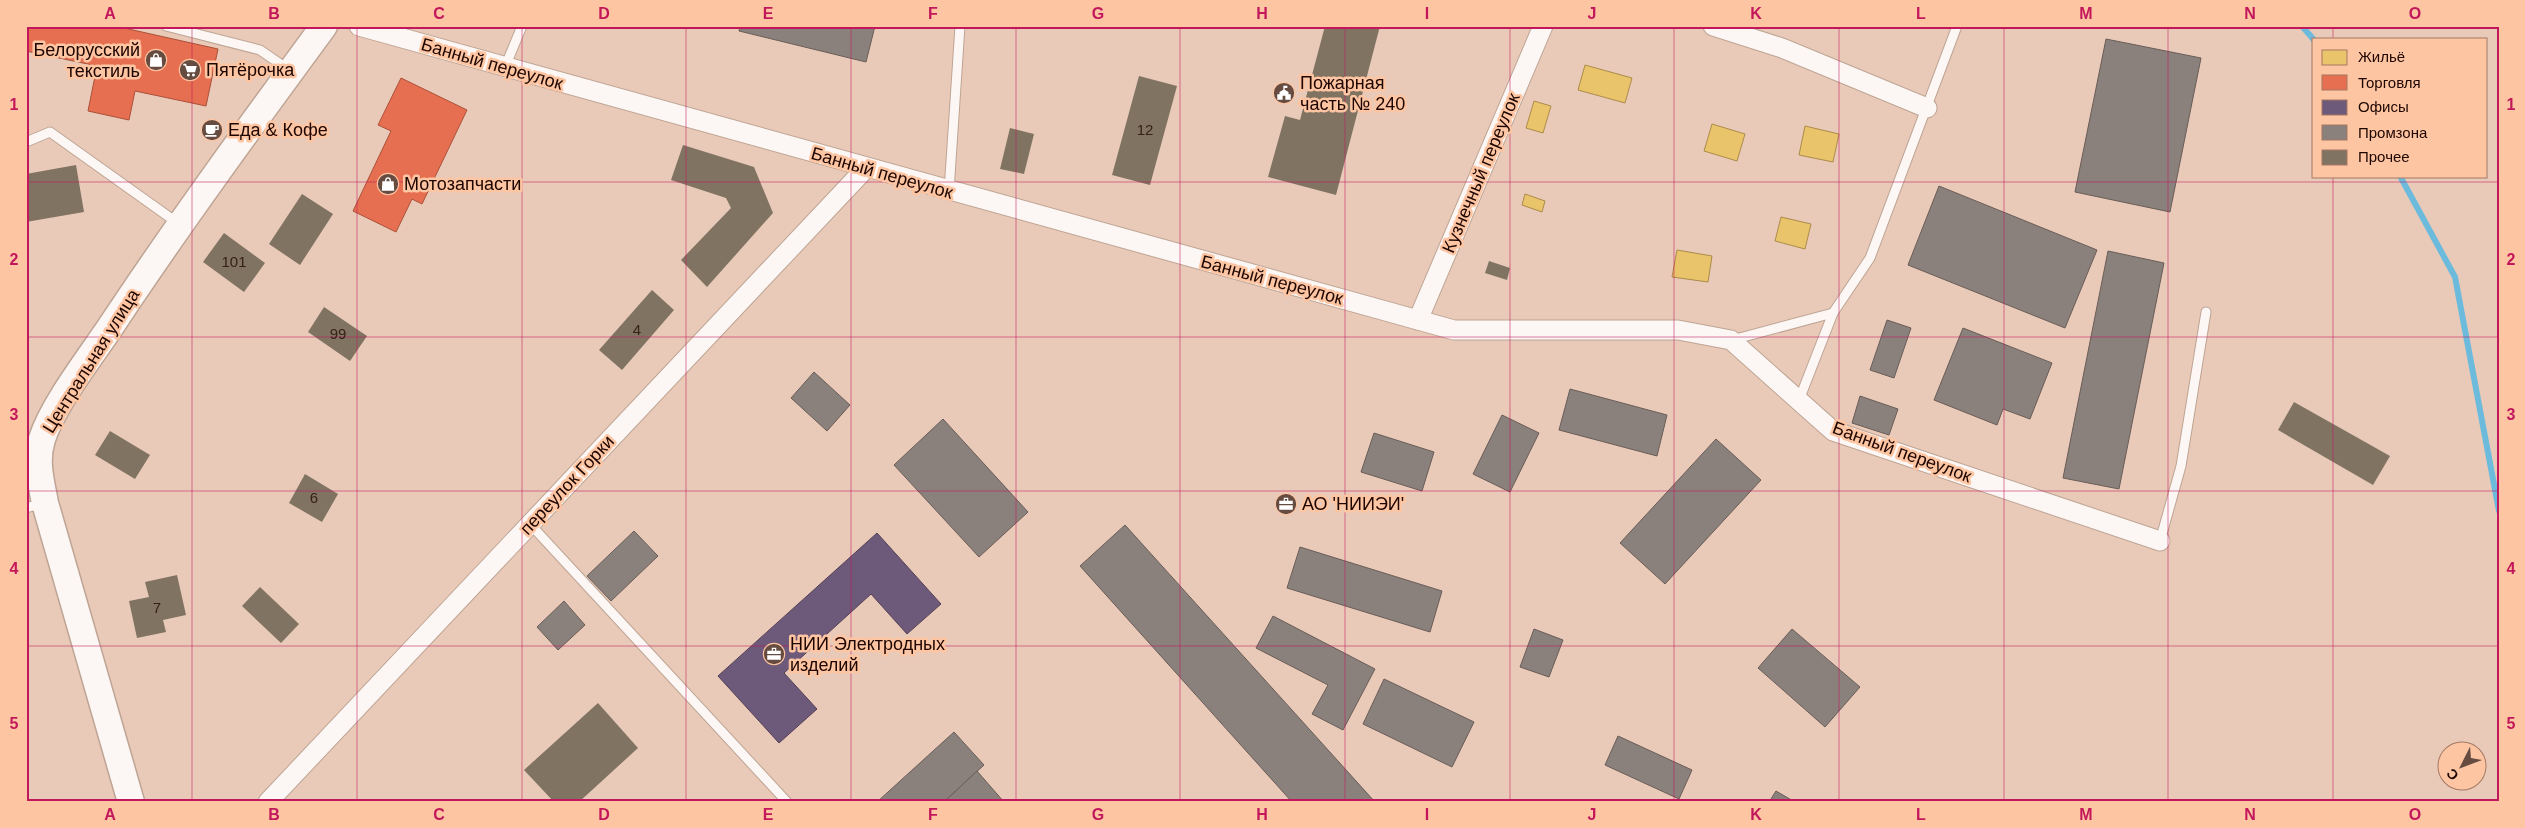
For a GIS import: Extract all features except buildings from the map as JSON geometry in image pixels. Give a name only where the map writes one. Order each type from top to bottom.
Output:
[{"type":"main road","name":"Центральная улица","points":[[131,802],[36,505],[32,465],[42,437],[72,384],[179,224],[324,26]]},
{"type":"street","name":"Банный переулок","points":[[359,26],[949,192],[1454,330],[1678,330],[1731,340],[1833,431],[2160,542]]},
{"type":"street","name":"Кузнечный переулок","points":[[1418,320],[1543,26]]},
{"type":"street","points":[[1713,26],[1782,48],[1927,108]]},
{"type":"street","name":"переулок Горки","points":[[268,802],[866,168]]},
{"type":"lane","points":[[166,26],[260,50],[291,71]]},
{"type":"lane","points":[[505,67],[522,26]]},
{"type":"lane","points":[[949,192],[960,26]]},
{"type":"lane","points":[[1799,401],[1833,313],[1870,258],[1957,26]]},
{"type":"lane","points":[[26,142],[50,132],[137,192],[179,224]]},
{"type":"lane","points":[[2160,542],[2181,466],[2206,312]]},
{"type":"lane","points":[[1731,340],[1833,313]]},
{"type":"lane","points":[[530,524],[787,802]]},
{"type":"waterway","points":[[2302,26],[2312,38]]},
{"type":"waterway","points":[[2401,178],[2455,277],[2499,511]]},
{"type":"place","name":"Белорусский текстиль","points":[[156,60]]},
{"type":"place","name":"Пятёрочка","points":[[190,70]]},
{"type":"place","name":"Пожарная часть № 240","points":[[1284,93]]},
{"type":"place","name":"Еда & Кофе","points":[[212,130]]},
{"type":"place","name":"Мотозапчасти","points":[[388,184]]},
{"type":"place","name":"АО 'НИИЭИ'","points":[[1286,504]]},
{"type":"place","name":"НИИ Электродных изделий","points":[[774,654]]}]
